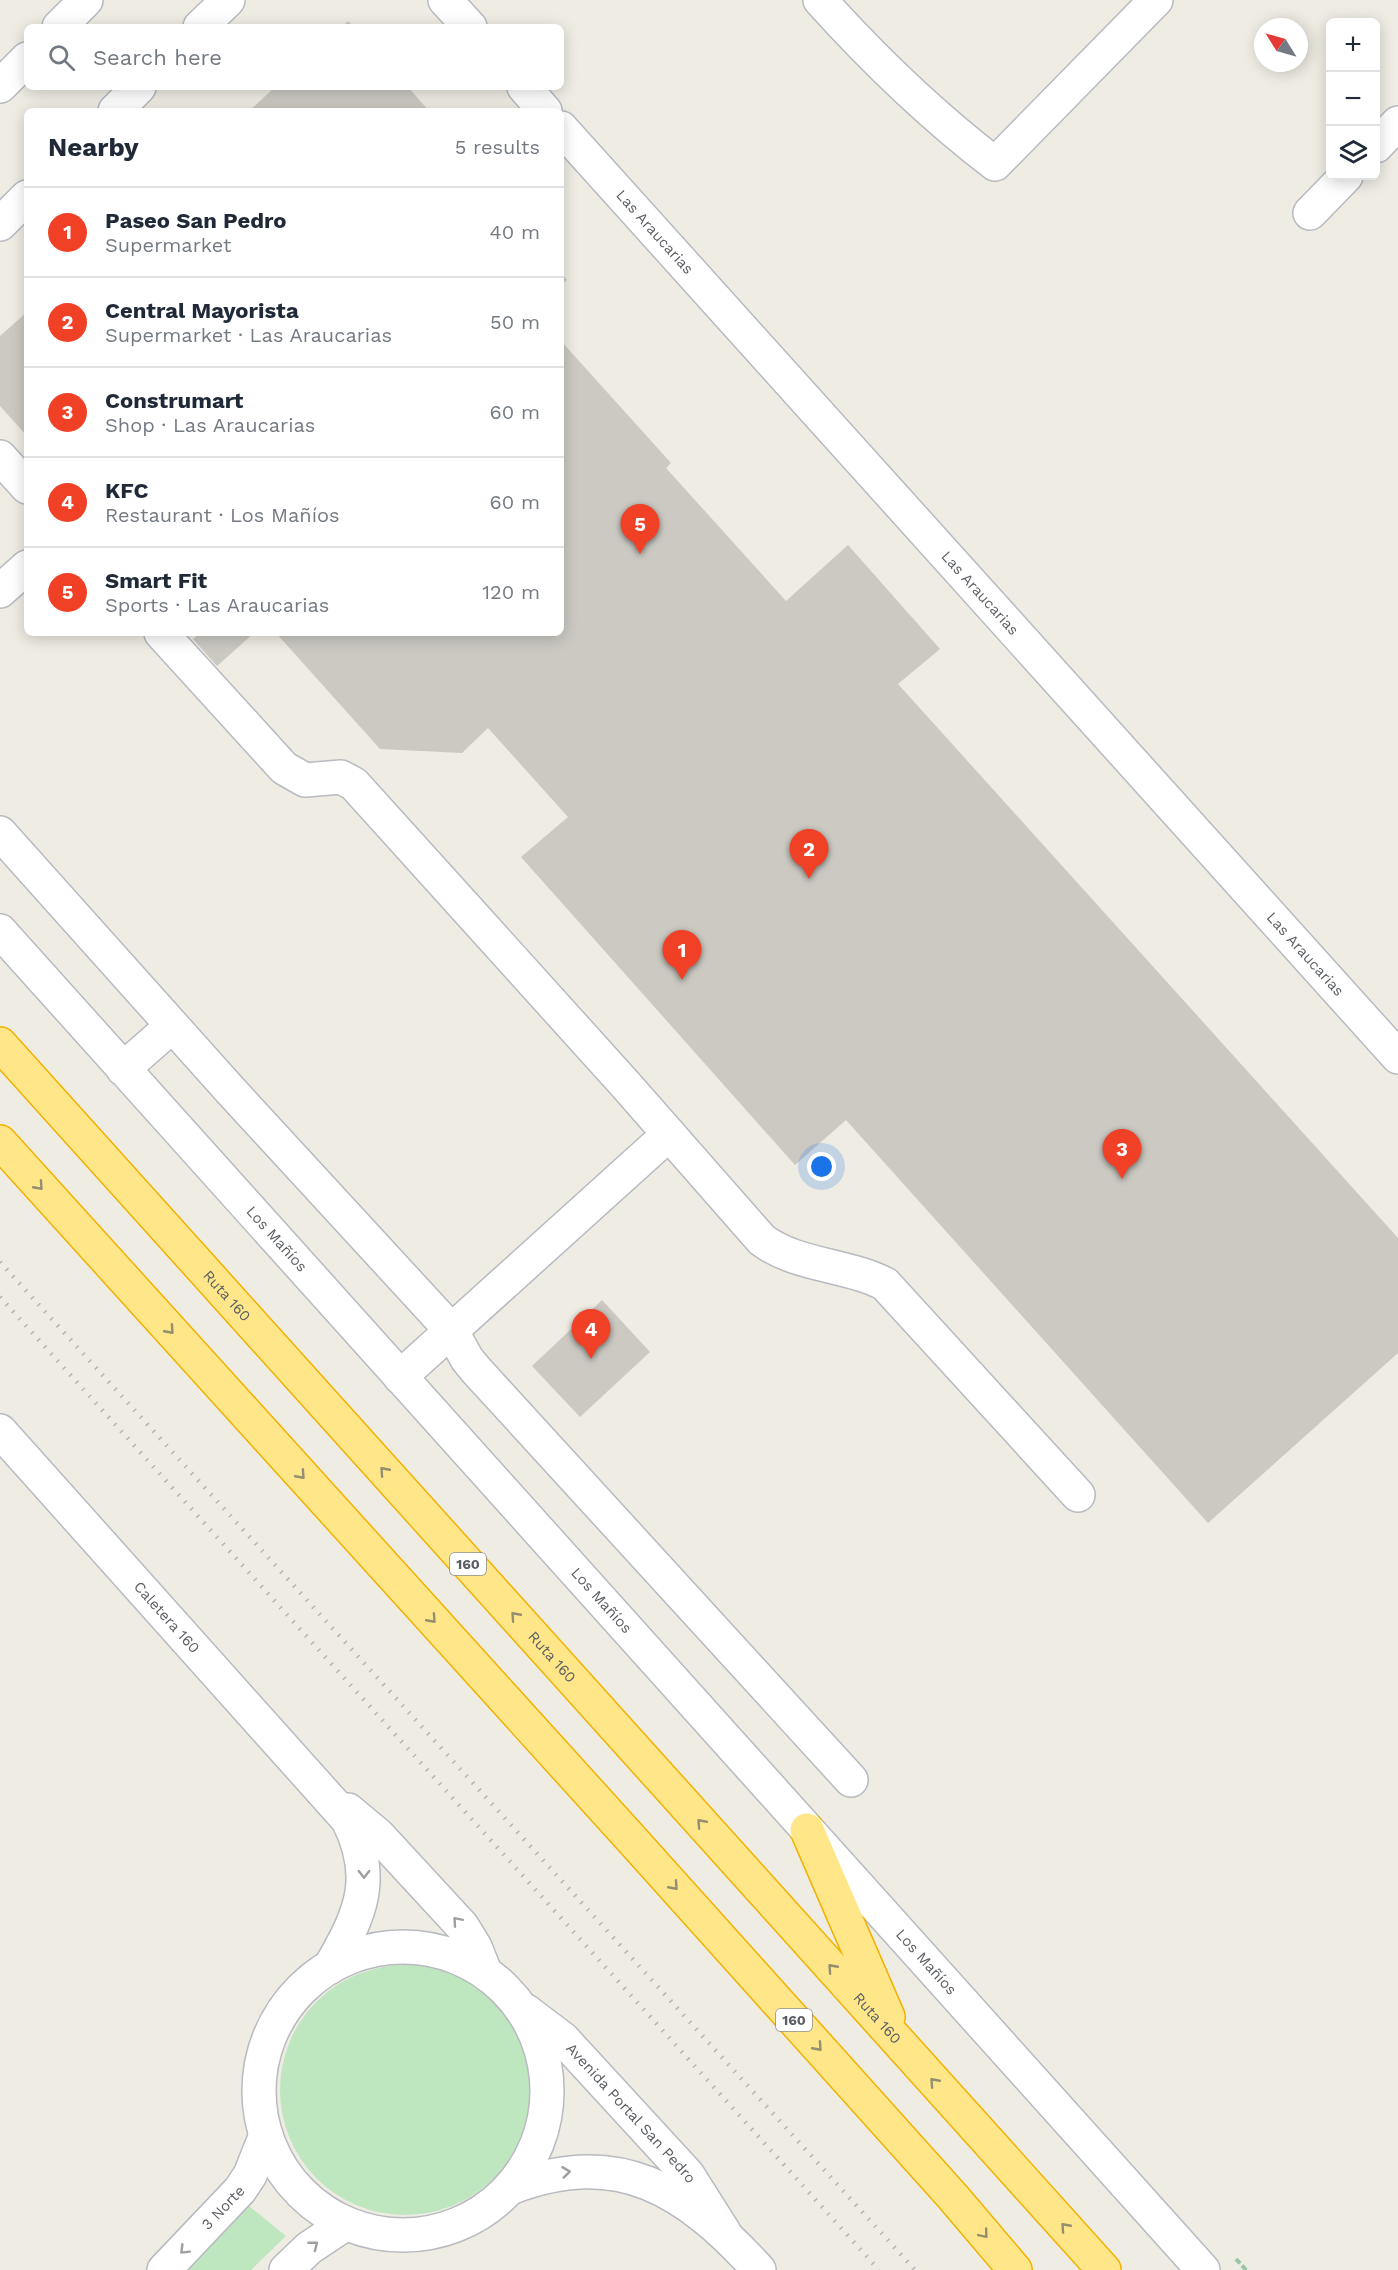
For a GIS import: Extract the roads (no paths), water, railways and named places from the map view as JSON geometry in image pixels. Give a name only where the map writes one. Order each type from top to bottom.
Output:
[{"type":"highway","name":"Ruta 160","points":[[0,1044],[1104,2270]]},
{"type":"highway","name":"160","points":[[0,1142],[666,1877],[953,2197],[1015,2270]]},
{"type":"highway","points":[[807,1830],[899,2043]]},
{"type":"street","points":[[62,24],[86,0]]},
{"type":"street","points":[[203,24],[228,0]]},
{"type":"street","points":[[445,0],[467,24]]},
{"type":"street","points":[[819,0],[866,51],[914,96],[995,164],[1156,0]]},
{"type":"street","points":[[0,86],[24,62]]},
{"type":"street","points":[[118,108],[136,90]]},
{"type":"street","points":[[527,90],[542,108]]},
{"type":"street","points":[[1380,142],[1398,123]]},
{"type":"street","name":"Las Araucarias","points":[[564,131],[1398,1057]]},
{"type":"street","points":[[1310,213],[1342,180]]},
{"type":"street","points":[[0,224],[24,200]]},
{"type":"street","points":[[0,457],[24,484]]},
{"type":"street","points":[[0,591],[24,570]]},
{"type":"street","points":[[164,636],[284,768],[305,780],[341,777],[354,784],[762,1240],[778,1252],[867,1275],[885,1284],[1078,1495]]},
{"type":"street","points":[[0,833],[172,1026],[451,1330],[466,1359],[851,1780]]},
{"type":"street","name":"Los Mañíos","points":[[0,931],[1203,2270]]},
{"type":"street","points":[[123,1069],[172,1026]]},
{"type":"street","points":[[400,1377],[669,1134]]},
{"type":"street","name":"Caletera 160","points":[[0,1431],[348,1820],[358,1839],[364,1881],[354,1925],[330,1967]]},
{"type":"street","name":"Caletera 160","points":[[335,1803],[366,1823],[462,1926],[475,1947],[485,1972]]},
{"type":"street","points":[[408,1947],[435,1951],[461,1958],[485,1972],[505,1989],[522,2009],[537,2037],[545,2068],[548,2100],[542,2132],[529,2162],[510,2188],[488,2208],[462,2223],[434,2232],[404,2236],[384,2234],[345,2224],[319,2209],[296,2188],[278,2164],[266,2135],[260,2104],[261,2071],[268,2040],[283,2011],[304,1986],[330,1967],[355,1956],[381,1949],[408,1947]]},
{"type":"street","name":"Avenida Portal San Pedro","points":[[522,2009],[563,2039],[688,2175],[724,2232]]},
{"type":"street","name":"3 Norte","points":[[164,2270],[240,2190],[250,2175],[266,2135]]},
{"type":"street","name":"Avenida Portal San Pedro","points":[[510,2188],[538,2177],[566,2172],[616,2174],[643,2181],[697,2210],[724,2232],[759,2270]]},
{"type":"street","points":[[286,2270],[309,2248],[345,2224]]},
{"type":"railway","points":[[0,1262],[915,2270]]},
{"type":"railway","points":[[0,1297],[879,2270]]},
{"type":"place","name":"Smart Fit","points":[[640,554]]},
{"type":"place","name":"Central Mayorista","points":[[809,879]]},
{"type":"place","name":"Paseo San Pedro","points":[[682,980]]},
{"type":"place","name":"Construmart","points":[[1122,1179]]},
{"type":"place","name":"KFC","points":[[591,1359]]}]
